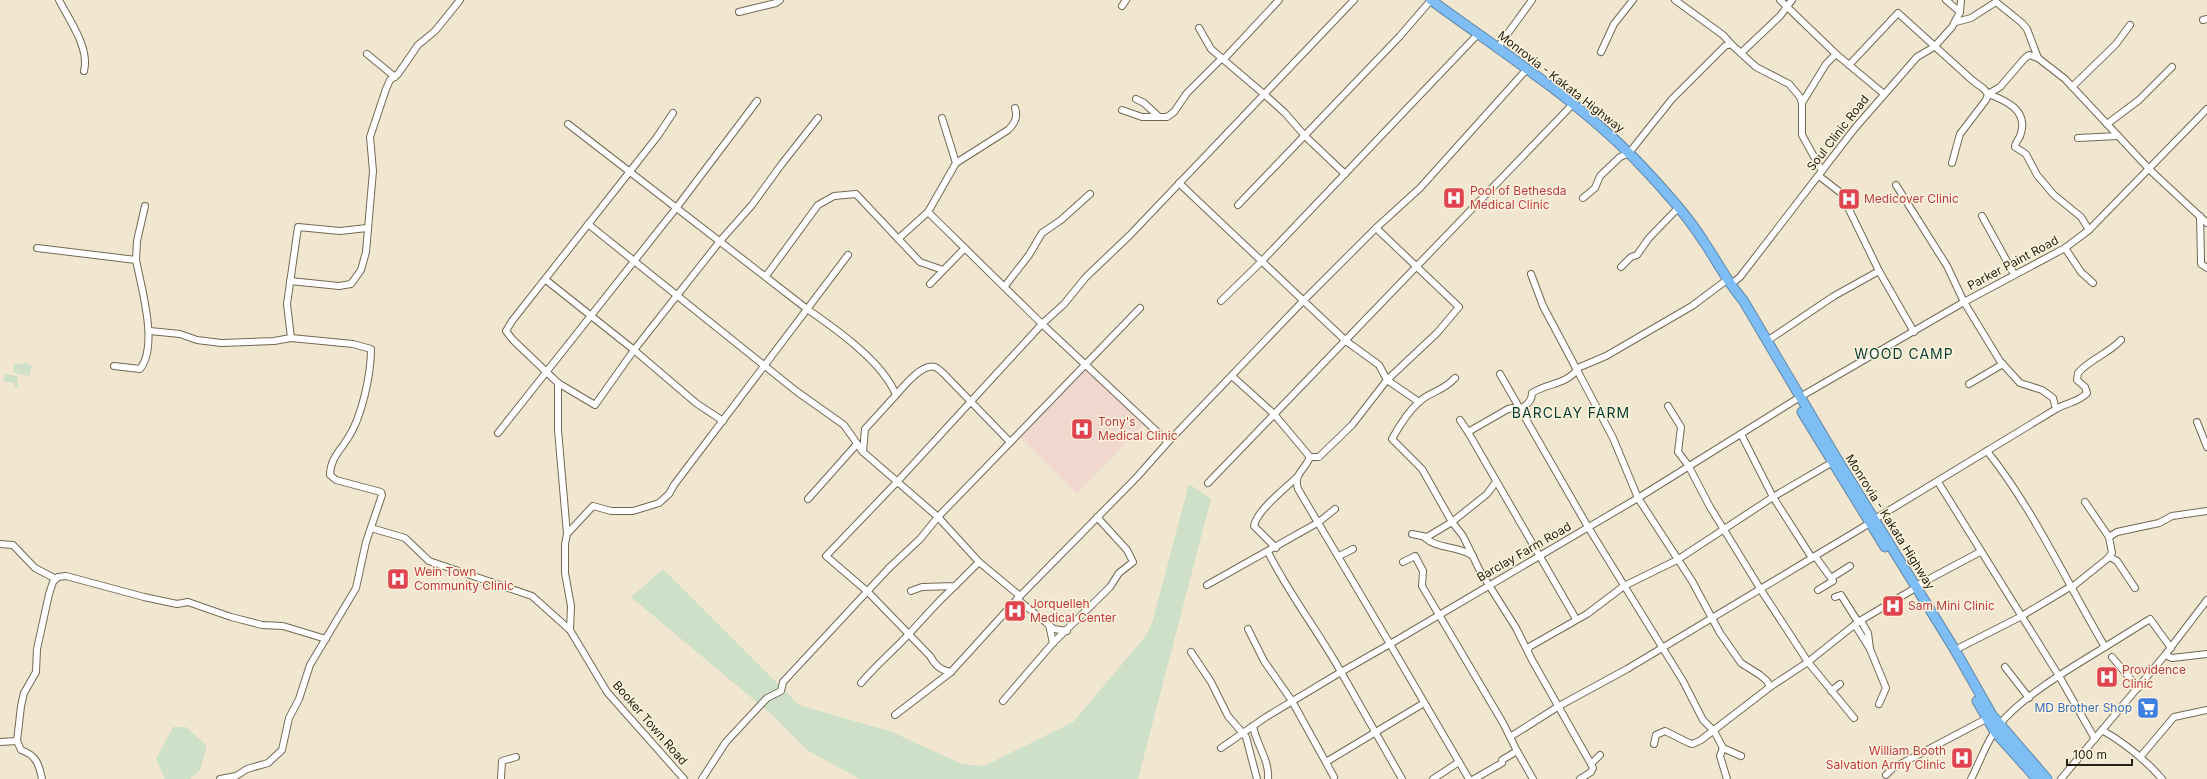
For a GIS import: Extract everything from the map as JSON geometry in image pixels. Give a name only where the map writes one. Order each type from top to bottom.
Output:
[{"type":"highway","name":"Monrovia - Kakata Highway","points":[[1431,0],[1498,47],[1613,136],[1679,207],[1743,300],[1798,398],[1831,463],[1872,521]]},
{"type":"highway","name":"Monrovia - Kakata Highway","points":[[1732,285],[1739,303],[1872,521],[1955,650],[1997,728],[2037,779]]},
{"type":"highway","name":"Monrovia - Kakata Highway","points":[[1914,588],[1986,718],[2047,779]]},
{"type":"street","points":[[59,0],[83,48],[86,64],[84,72]]},
{"type":"street","points":[[290,281],[339,286],[351,284],[361,270],[366,252],[373,170],[370,137],[386,88],[418,46],[435,31],[460,0]]},
{"type":"street","points":[[739,12],[776,3],[780,0]]},
{"type":"street","points":[[1122,110],[1142,117],[1167,117],[1174,112],[1187,93],[1223,59],[1279,0]]},
{"type":"street","points":[[951,672],[944,671],[934,664],[930,656],[868,592],[826,556],[896,483],[1042,324],[1064,304],[1086,277],[1179,184],[1265,95],[1299,56],[1354,0]]},
{"type":"street","points":[[1238,205],[1400,36],[1431,0]]},
{"type":"street","points":[[1498,47],[1532,0]]},
{"type":"street","points":[[1601,52],[1614,24],[1633,0]]},
{"type":"street","points":[[1675,0],[1723,35],[1756,67],[1789,84],[1802,103]]},
{"type":"street","points":[[1780,0],[1836,54],[1850,64],[1884,94]]},
{"type":"street","points":[[1741,53],[1792,0]]},
{"type":"street","points":[[1946,0],[1960,12]]},
{"type":"street","name":"Soul Clinic Road","points":[[1521,411],[1532,398],[1532,393],[1547,385],[1566,380],[1580,367],[1606,356],[1692,306],[1732,285],[1740,277],[1855,128],[1917,57],[1934,47],[1956,22],[1960,12],[1961,0]]},
{"type":"street","points":[[1956,22],[1971,18],[1997,1],[2027,29],[2038,58]]},
{"type":"street","points":[[1850,64],[1896,13],[1988,94],[2007,101],[2014,107],[2020,117],[2022,128],[2015,147],[2026,154],[2037,176],[2054,195],[2081,217],[2089,230]]},
{"type":"street","points":[[2072,87],[2116,44],[2130,25]]},
{"type":"street","points":[[1199,28],[1211,50],[1285,113],[1304,136],[1345,174]]},
{"type":"street","points":[[1221,301],[1261,262],[1478,34]]},
{"type":"street","points":[[1583,198],[1595,188],[1600,176],[1620,157],[1630,153],[1672,99],[1726,46],[1731,44]]},
{"type":"street","points":[[367,54],[394,77]]},
{"type":"street","points":[[1836,54],[1826,64],[1802,103],[1802,135],[1820,173],[1841,193],[1879,271],[1914,332]]},
{"type":"street","points":[[1952,163],[1960,134],[1986,100],[1988,94],[2000,87],[2029,55],[2038,58],[2072,87],[2150,170],[2207,223]]},
{"type":"street","points":[[2107,124],[2139,100],[2172,67]]},
{"type":"street","points":[[895,715],[951,672],[1019,597],[1098,517],[1304,300],[1376,228],[1420,188],[1527,69]]},
{"type":"street","points":[[1136,99],[1144,103],[1158,116]]},
{"type":"street","points":[[498,433],[677,207],[757,101]]},
{"type":"street","points":[[1208,483],[1418,268],[1573,104]]},
{"type":"street","points":[[898,239],[928,212],[956,163],[1008,130],[1014,124],[1017,114],[1015,108]]},
{"type":"street","name":"Parker Paint Road","points":[[1798,398],[1964,302],[2065,248],[2089,230],[2150,170],[2207,109]]},
{"type":"street","points":[[673,113],[657,138],[512,321],[506,331],[513,340],[558,383],[595,405],[634,350],[720,241],[752,205],[818,118]]},
{"type":"street","points":[[942,118],[956,163]]},
{"type":"street","points":[[568,124],[807,309],[841,332],[891,382],[896,395]]},
{"type":"street","points":[[2078,138],[2118,136]]},
{"type":"street","points":[[1179,184],[1346,341],[1379,365],[1387,380],[1418,402]]},
{"type":"street","points":[[1896,185],[1947,266],[1964,302],[2003,364],[2020,383],[2042,390],[2053,398],[2056,409]]},
{"type":"street","points":[[766,276],[818,205],[834,196],[856,194],[920,262],[944,270]]},
{"type":"street","points":[[1005,286],[1029,255],[1042,233],[1061,220],[1090,194]]},
{"type":"street","points":[[114,366],[140,369],[144,364],[150,331],[136,260],[137,241],[145,206]]},
{"type":"street","points":[[1621,268],[1631,257],[1637,255],[1650,238],[1679,207]]},
{"type":"street","points":[[928,212],[1042,324],[1168,442]]},
{"type":"street","points":[[1982,216],[2014,274]]},
{"type":"street","points":[[2200,216],[2201,264],[2207,268]]},
{"type":"street","points":[[588,224],[796,391],[844,425],[862,452],[896,483],[938,517],[979,562],[1054,629],[1066,631]]},
{"type":"street","points":[[291,338],[287,304],[298,228],[302,226],[340,231],[367,228]]},
{"type":"street","points":[[1310,457],[1319,457],[1352,425],[1387,380],[1437,333],[1459,307],[1376,228]]},
{"type":"street","points":[[37,248],[136,260]]},
{"type":"street","points":[[930,284],[965,248]]},
{"type":"street","points":[[2065,248],[2081,272],[2093,283]]},
{"type":"street","points":[[567,534],[593,506],[622,512],[633,511],[659,503],[669,494],[674,485],[848,255]]},
{"type":"street","points":[[1767,341],[1834,296],[1879,271]]},
{"type":"street","points":[[1531,274],[1543,306],[1613,438],[1638,498],[1736,657],[1746,667],[1754,670],[1768,681],[1770,687]]},
{"type":"street","points":[[546,280],[634,350],[696,403],[723,421]]},
{"type":"street","points":[[702,779],[726,742],[768,698],[781,691],[783,682],[889,568],[920,539],[938,517],[1085,363],[1140,308]]},
{"type":"street","points":[[150,331],[221,343],[274,341],[291,338],[353,344],[371,349],[364,400],[348,438],[340,446],[330,467],[330,475],[336,480],[380,492],[382,495],[371,528],[356,588],[310,665],[299,699],[289,718],[282,750],[268,763],[247,769],[236,776],[220,779]]},
{"type":"street","points":[[1510,737],[1559,706],[1627,670],[1761,590],[2056,409],[2081,399],[2087,393],[2085,387],[2077,380],[2078,373],[2086,364],[2111,351],[2121,340]]},
{"type":"street","points":[[1969,384],[2003,364]]},
{"type":"street","points":[[862,452],[866,429],[916,374],[931,367],[935,367],[972,401],[1010,442]]},
{"type":"street","points":[[1500,374],[1588,527],[1683,681],[1703,720],[1714,731],[1723,748],[1741,756]]},
{"type":"street","points":[[1232,376],[1274,414],[1310,457]]},
{"type":"street","points":[[1455,378],[1446,388],[1418,402],[1401,423],[1392,439],[1422,469],[1452,522],[1463,536],[1489,586],[1516,628],[1593,768],[1591,772],[1580,779]]},
{"type":"street","points":[[558,383],[558,430],[567,534],[565,568],[570,606],[570,630]]},
{"type":"street","name":"Barclay Farm Road","points":[[1221,748],[1292,701],[1540,557],[1798,398]]},
{"type":"street","points":[[1668,406],[1681,427],[1678,452],[1688,465],[1724,530],[1808,662],[1854,718]]},
{"type":"street","points":[[1468,432],[1508,409],[1513,408],[1521,411]]},
{"type":"street","points":[[1460,420],[1495,483],[1509,503],[1576,619]]},
{"type":"street","points":[[2197,422],[2207,447]]},
{"type":"street","points":[[1741,434],[1773,497],[1833,582],[1818,590]]},
{"type":"street","points":[[808,499],[857,444]]},
{"type":"street","points":[[1987,451],[2008,477],[2027,508],[2070,588],[2105,646]]},
{"type":"street","points":[[1276,548],[1254,526],[1255,521],[1269,504],[1297,477],[1310,457]]},
{"type":"street","points":[[1528,651],[1529,647],[1602,604],[1624,586],[1677,560],[1773,497],[1831,463]]},
{"type":"street","points":[[1297,477],[1296,482],[1298,489],[1319,522],[1469,779]]},
{"type":"street","points":[[1938,482],[2020,617],[2058,676],[2095,739]]},
{"type":"street","points":[[1424,537],[1452,522],[1487,494],[1495,483]]},
{"type":"street","points":[[1955,650],[2020,617],[2070,588],[2110,557],[2112,545],[2109,537],[2085,502]]},
{"type":"street","points":[[1207,585],[1276,548],[1319,522],[1335,508]]},
{"type":"street","points":[[2109,537],[2117,532],[2159,523],[2172,516],[2207,511]]},
{"type":"street","points":[[1002,701],[1053,643],[1110,587],[1119,573],[1133,562],[1127,550],[1098,517]]},
{"type":"street","name":"Booker Town Road","points":[[371,528],[405,538],[429,561],[532,596],[570,630],[607,692],[684,779]]},
{"type":"street","points":[[1412,534],[1424,537],[1436,545],[1473,556]]},
{"type":"street","points":[[0,544],[13,545],[35,568],[56,579],[66,576],[144,598],[177,604],[188,602],[231,617],[262,625],[283,626],[326,639]]},
{"type":"street","points":[[1339,556],[1353,549]]},
{"type":"street","points":[[1268,552],[1284,582],[1312,622],[1374,733],[1402,779]]},
{"type":"street","points":[[1654,744],[1656,735],[1665,731],[1683,742],[1693,744],[1714,731],[1770,687],[1808,662],[1858,622],[1914,588],[1980,552]]},
{"type":"street","points":[[1402,562],[1415,556],[1423,571],[1422,586],[1503,723],[1533,779]]},
{"type":"street","points":[[2110,557],[2117,561],[2135,588]]},
{"type":"street","points":[[861,683],[881,659],[908,634],[979,562]]},
{"type":"street","points":[[1830,578],[1850,566]]},
{"type":"street","points":[[42,779],[38,761],[29,753],[21,750],[17,741],[24,693],[36,672],[35,658],[41,635],[40,628],[49,594],[56,579]]},
{"type":"street","points":[[911,591],[922,587],[955,586]]},
{"type":"street","points":[[1835,597],[1841,595],[1858,622],[1868,633],[1870,650],[1886,688],[1879,704]]},
{"type":"street","points":[[2061,779],[2171,648],[2207,600]]},
{"type":"street","points":[[1971,779],[1997,728],[2029,698],[2058,676],[2150,619],[2171,648]]},
{"type":"street","points":[[1049,625],[1053,643]]},
{"type":"street","points":[[1248,629],[1264,661],[1292,701],[1334,777]]},
{"type":"street","points":[[1192,652],[1211,682],[1228,716],[1242,733],[1251,749],[1257,779]]},
{"type":"street","points":[[2165,655],[2172,658],[2207,654]]},
{"type":"street","points":[[2112,657],[2138,688]]},
{"type":"street","points":[[2005,667],[2029,698]]},
{"type":"street","points":[[1831,691],[1840,684]]},
{"type":"street","points":[[1326,762],[1424,703]]},
{"type":"street","points":[[2141,756],[2174,717],[2207,710]]},
{"type":"street","points":[[1886,774],[1894,768],[1986,718]]},
{"type":"street","points":[[1253,726],[1266,763],[1268,779]]},
{"type":"street","points":[[2102,730],[2129,746],[2141,756],[2162,779]]},
{"type":"street","points":[[0,742],[17,741]]},
{"type":"street","points":[[1723,748],[1720,756],[1727,779]]},
{"type":"street","points":[[1474,779],[1502,763],[1502,760],[1517,751]]},
{"type":"street","points":[[1591,764],[1600,756]]},
{"type":"street","points":[[501,779],[502,761],[516,757]]},
{"type":"street","points":[[1433,779],[1459,762]]},
{"type":"shaded area","name":"Tony's Medical Clinic","points":[[1086,366],[1145,423],[1077,494],[1019,436]]},
{"type":"green space","points":[[25,362],[32,366],[29,376],[14,373],[14,363],[22,365]]},
{"type":"green space","points":[[5,374],[17,376],[18,387],[15,387],[14,383],[3,381]]},
{"type":"green space","points":[[1189,484],[1211,499],[1138,779],[860,779],[807,750],[771,714],[631,597],[663,569],[799,705],[892,732],[962,764],[984,766],[1073,722],[1145,637],[1152,623]]},
{"type":"green space","points":[[173,727],[186,727],[207,746],[200,770],[190,779],[165,779],[156,759]]},
{"type":"place","name":"Pool of Bethesda Medical Clinic","points":[[1454,198]]},
{"type":"place","name":"Medicover Clinic","points":[[1849,199]]},
{"type":"place","name":"Tony's Medical Clinic","points":[[1082,429]]},
{"type":"place","name":"Wein Town Community Clinic","points":[[398,579]]},
{"type":"place","name":"Sam Mini Clinic","points":[[1893,606]]},
{"type":"place","name":"Jorquelleh Medical Center","points":[[1015,611]]},
{"type":"place","name":"Providence Clinic","points":[[2107,677]]},
{"type":"place","name":"MD Brother Shop","points":[[2148,708]]},
{"type":"place","name":"William Booth Salvation Army Clinic","points":[[1962,758]]},
{"type":"district","name":"WOOD CAMP","points":[[1904,354]]},
{"type":"district","name":"BARCLAY FARM","points":[[1571,413]]}]
